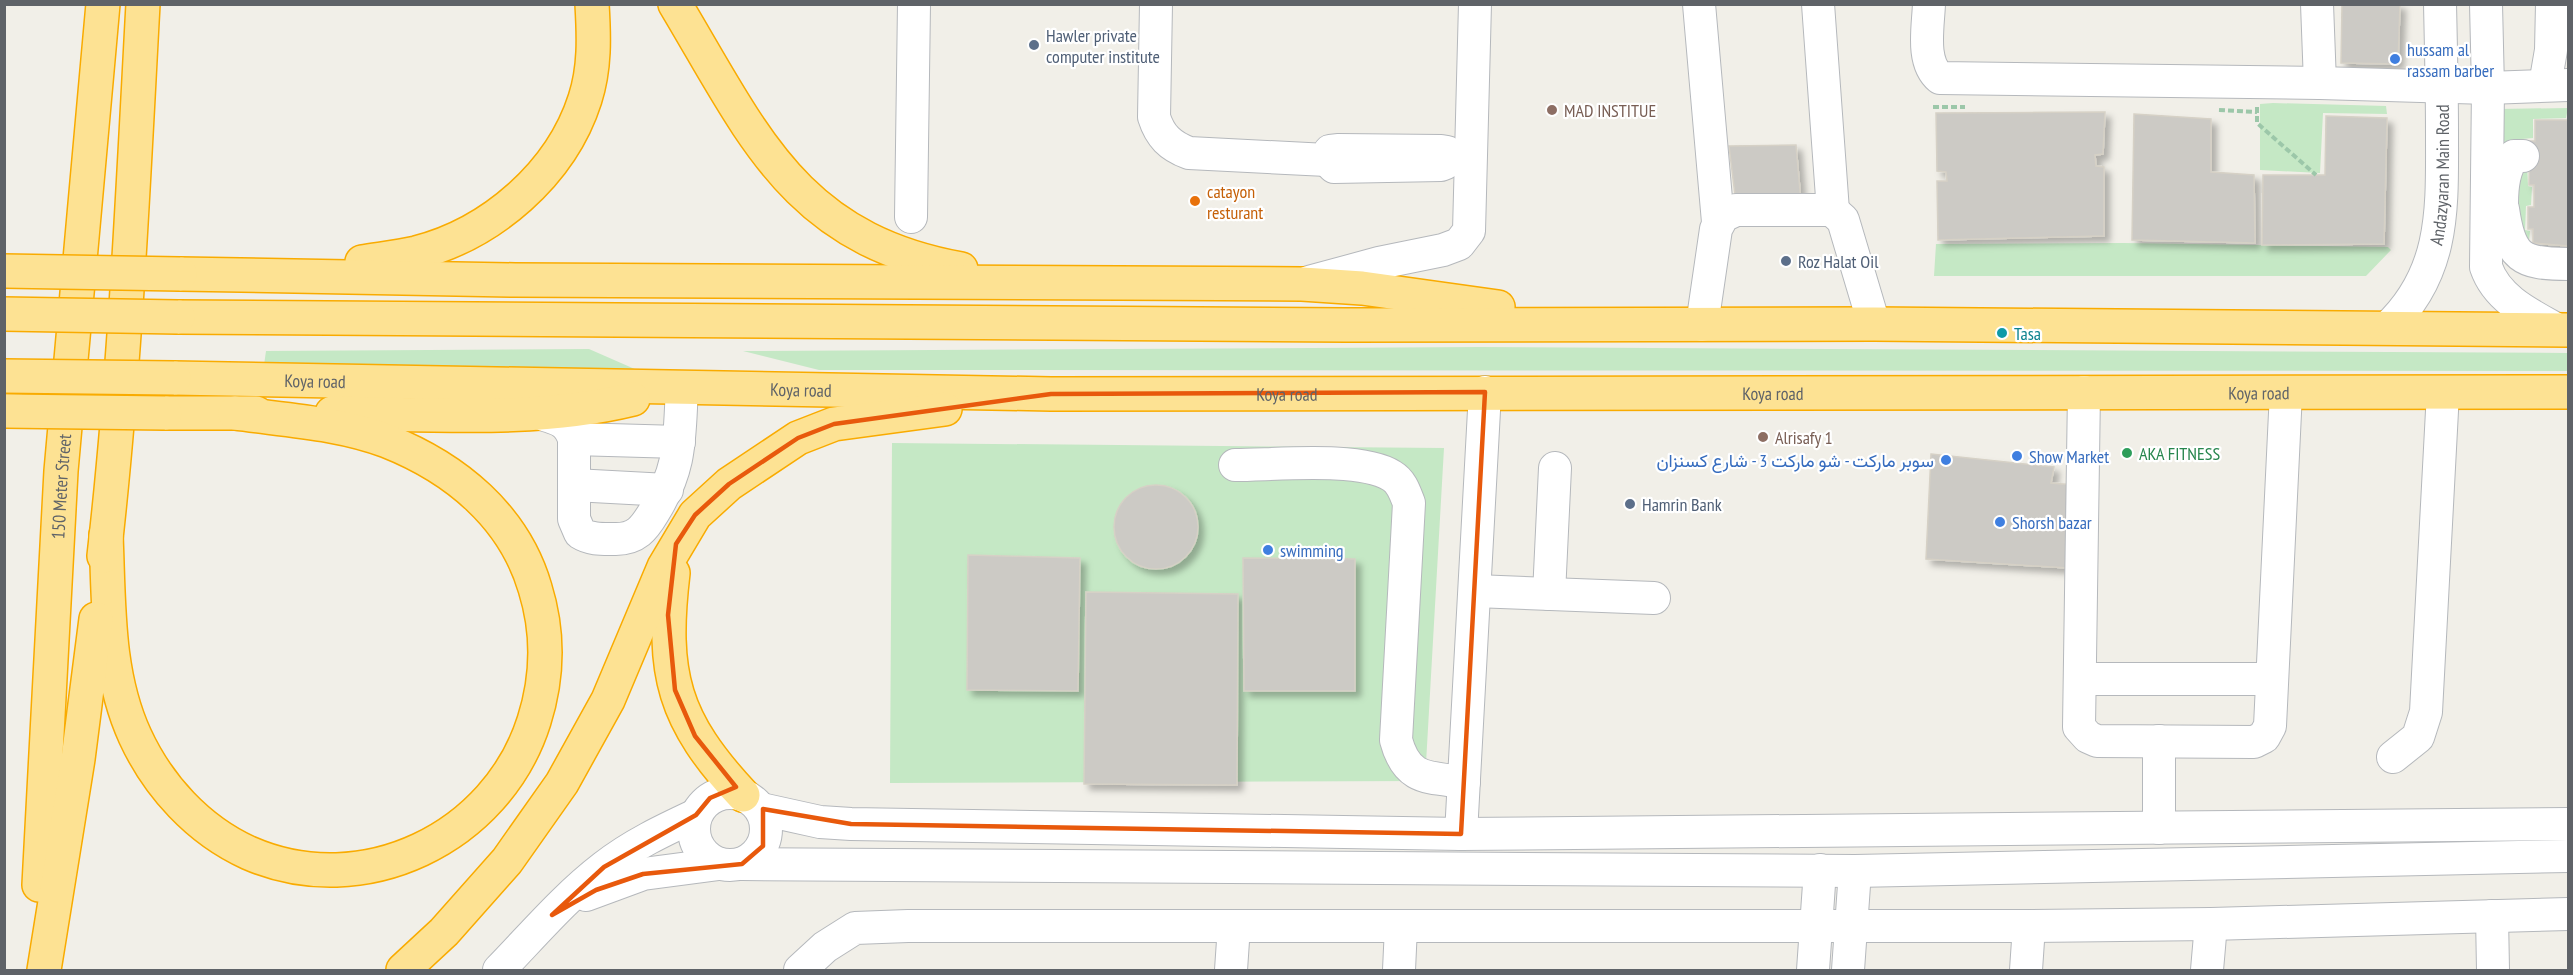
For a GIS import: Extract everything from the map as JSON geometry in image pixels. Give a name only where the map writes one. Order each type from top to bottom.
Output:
[{"type":"highway","name":"150 Meter Street","points":[[34,970],[61,471],[103,4]]},
{"type":"highway","points":[[44,970],[78,759],[114,462],[143,4]]},
{"type":"highway","points":[[137,113],[163,4]]},
{"type":"highway","points":[[256,275],[416,253],[464,234],[491,219],[523,194],[551,164],[572,129],[585,99],[592,68],[594,36],[592,4]]},
{"type":"highway","points":[[686,14],[764,149],[781,172],[822,212],[871,242],[897,254],[925,262],[1028,281]]},
{"type":"highway","points":[[4,271],[562,280],[1302,284],[1362,288],[1607,324]]},
{"type":"highway","points":[[4,314],[1346,325],[1874,324],[2563,330]]},
{"type":"highway","name":"Koya road","points":[[4,376],[1051,394],[2568,392]]},
{"type":"highway","points":[[4,411],[541,414],[608,406],[682,388]]},
{"type":"highway","points":[[403,970],[444,932],[500,870],[536,823],[562,783],[608,700],[664,567],[676,544],[695,515],[729,484],[798,438],[834,424],[1051,394]]},
{"type":"highway","points":[[106,535],[112,654],[125,709],[148,761],[175,799],[210,830],[250,853],[295,866],[341,870],[387,862],[430,845],[456,830],[479,811],[499,789],[516,764],[529,737],[544,684],[545,632],[541,606],[524,556],[512,535],[468,488],[442,469],[414,453],[384,440],[353,431],[235,413]]},
{"type":"highway","points":[[676,544],[668,615],[669,655],[675,690],[695,736],[723,774],[752,802]]},
{"type":"street","points":[[911,216],[914,4]]},
{"type":"street","points":[[1156,4],[1154,117],[1158,129],[1166,140],[1176,148],[1189,153],[1327,160]]},
{"type":"street","points":[[1302,284],[1379,263],[1443,250],[1459,244],[1469,231],[1475,4]]},
{"type":"street","points":[[1700,4],[1718,222],[1702,324]]},
{"type":"street","points":[[1818,4],[1833,212]]},
{"type":"street","points":[[1929,4],[1928,60],[1931,71],[1940,78],[2320,83],[2488,88],[2557,85],[2551,50],[2552,4]]},
{"type":"street","points":[[2318,4],[2320,83]]},
{"type":"street","name":"Andazyaran Main Road","points":[[2386,328],[2410,303],[2427,271],[2440,228],[2442,87],[2440,4]]},
{"type":"street","points":[[2486,4],[2488,179],[2494,210],[2523,259],[2540,264],[2568,264]]},
{"type":"street","points":[[2523,156],[2514,156],[2510,160],[2485,248],[2486,267],[2491,281],[2503,296],[2534,317],[2563,330]]},
{"type":"street","points":[[2442,179],[2488,179]]},
{"type":"street","points":[[1718,222],[1723,216],[1736,210],[1833,212],[1843,220],[1874,324]]},
{"type":"street","points":[[541,414],[566,423],[574,439],[576,526],[580,533],[594,539],[622,539],[641,532],[667,490],[676,466],[682,388]]},
{"type":"street","points":[[1461,834],[1485,392]]},
{"type":"street","points":[[2084,392],[2079,726],[2088,737],[2097,741],[2254,742],[2264,737],[2270,726],[2286,392]]},
{"type":"street","points":[[2393,757],[2418,737],[2426,712],[2444,392]]},
{"type":"street","points":[[574,439],[679,442]]},
{"type":"street","points":[[1234,465],[1348,464],[1369,467],[1395,477],[1403,487],[1409,503],[1396,740],[1399,752],[1412,771],[1420,776],[1464,782]]},
{"type":"street","points":[[1549,594],[1555,468]]},
{"type":"street","points":[[574,485],[667,490]]},
{"type":"street","points":[[1474,591],[1654,598]]},
{"type":"street","points":[[2080,680],[2272,679]]},
{"type":"street","points":[[2159,741],[2159,828]]},
{"type":"street","points":[[752,802],[767,827],[763,846],[750,860],[730,864],[708,859],[694,839],[693,827],[696,815],[711,798],[732,793],[752,802],[820,822],[850,824],[1461,834],[2568,824]]},
{"type":"street","points":[[499,970],[552,915],[604,867],[653,835],[696,815]]},
{"type":"street","points":[[552,915],[573,901],[619,881],[668,869],[730,864],[1855,871],[2568,856]]},
{"type":"street","points":[[1813,970],[1820,870]]},
{"type":"street","points":[[1848,970],[1855,871]]},
{"type":"street","points":[[800,970],[825,947],[855,928],[2029,926],[2211,924],[2568,914]]},
{"type":"street","points":[[2492,916],[2493,970]]},
{"type":"street","points":[[2207,970],[2211,924]]},
{"type":"street","points":[[1231,970],[1234,926]]},
{"type":"street","points":[[2026,970],[2029,926]]},
{"type":"street","points":[[1399,970],[1401,927]]},
{"type":"highlighted area","points":[[1485,392],[1461,834],[851,824],[763,809],[763,846],[742,864],[643,874],[596,890],[552,915],[604,867],[696,815],[710,798],[736,787],[695,736],[675,690],[668,615],[676,544],[695,515],[729,484],[798,438],[834,424],[1051,394]]},
{"type":"green space","points":[[2260,104],[2386,106],[2387,114],[2323,113],[2320,173],[2260,170]]},
{"type":"green space","points":[[2568,108],[2566,118],[2533,119],[2533,138],[2511,140],[2506,146],[2505,172],[2498,109]]},
{"type":"green space","points":[[2527,162],[2528,186],[2532,187],[2531,205],[2526,206],[2525,230],[2530,231],[2529,241],[2525,241],[2510,199]]},
{"type":"green space","points":[[2123,243],[2388,247],[2391,250],[2366,276],[1934,276],[1936,244]]},
{"type":"green space","points":[[1480,347],[2568,353],[2568,371],[819,370],[743,351]]},
{"type":"green space","points":[[589,349],[637,370],[264,365],[266,351]]},
{"type":"green space","points":[[892,443],[1444,448],[1425,781],[890,783]]},
{"type":"building","points":[[2342,4],[2400,4],[2398,64],[2341,63]]},
{"type":"building","points":[[2105,112],[2103,154],[2095,155],[2096,166],[2104,167],[2104,236],[1938,240],[1937,181],[1947,181],[1946,172],[1937,171],[1936,113]]},
{"type":"building","points":[[2134,114],[2211,119],[2211,172],[2254,175],[2255,243],[2132,240]]},
{"type":"building","points":[[2326,116],[2387,118],[2384,244],[2262,245],[2263,175],[2325,175]]},
{"type":"building","points":[[2535,120],[2568,120],[2568,246],[2533,243],[2533,229],[2528,229],[2528,207],[2534,207],[2534,185],[2529,185],[2530,141],[2535,141]]},
{"type":"building","points":[[1796,145],[1801,202],[1736,203],[1729,146]]},
{"type":"building","name":"Shorsh bazar","points":[[1931,454],[2054,467],[2051,483],[2075,485],[2068,568],[1926,559]]},
{"type":"building","points":[[1156,485],[1172,488],[1186,497],[1195,511],[1198,527],[1195,543],[1186,557],[1172,566],[1156,569],[1140,566],[1126,557],[1117,543],[1114,527],[1117,511],[1126,497],[1140,488]]},
{"type":"building","points":[[968,555],[1080,558],[1078,691],[967,690]]},
{"type":"building","points":[[1243,558],[1355,559],[1355,691],[1244,691]]},
{"type":"building","points":[[1086,592],[1238,594],[1237,785],[1084,784]]},
{"type":"place","name":"Hawler private computer institute","points":[[1034,45]]},
{"type":"place","name":"hussam al rassam barber","points":[[2395,59]]},
{"type":"place","name":"MAD INSTITUE","points":[[1552,110]]},
{"type":"place","name":"catayon resturant","points":[[1195,201]]},
{"type":"place","name":"Roz Halat Oil","points":[[1786,261]]},
{"type":"place","name":"Tasa","points":[[2002,333]]},
{"type":"place","name":"Alrisafy 1","points":[[1763,437]]},
{"type":"place","name":"AKA FITNESS","points":[[2127,453]]},
{"type":"place","name":"Show Market","points":[[2017,456]]},
{"type":"place","name":"سوبر ماركت - شو ماركت 3 - شارع كسنزان","points":[[1946,460]]},
{"type":"place","name":"Hamrin Bank","points":[[1630,504]]},
{"type":"place","name":"Shorsh bazar","points":[[2000,522]]},
{"type":"place","name":"swimming","points":[[1268,550]]}]
